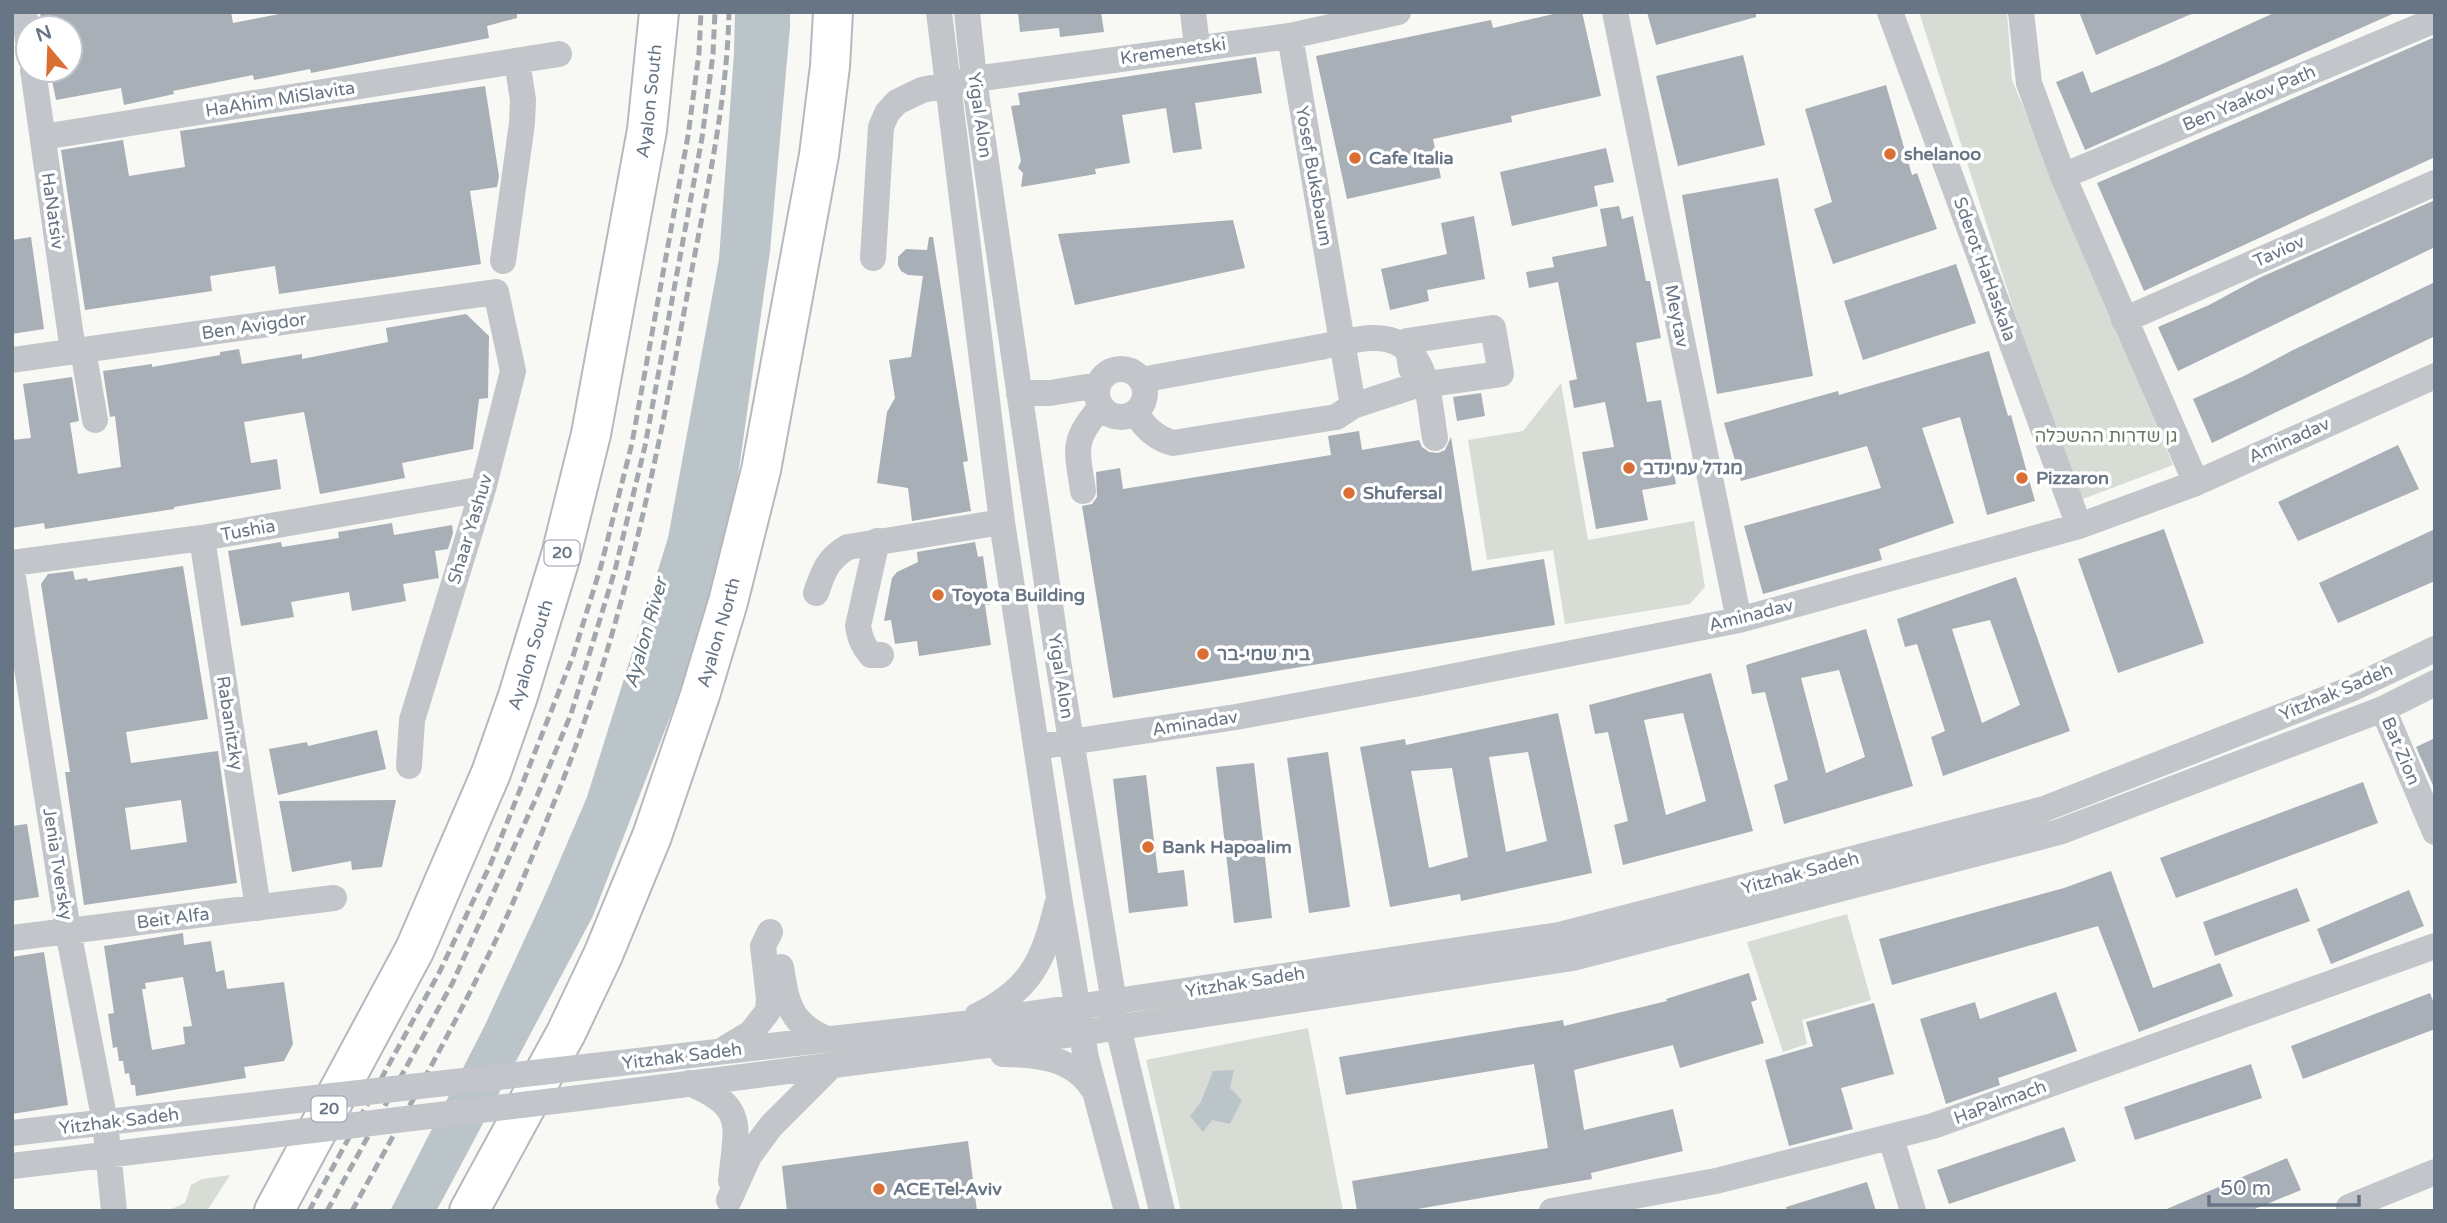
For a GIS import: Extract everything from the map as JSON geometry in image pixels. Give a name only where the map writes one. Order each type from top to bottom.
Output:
[{"type":"highway","name":"Ayalon South","points":[[274,1211],[415,950],[491,774],[518,696],[561,555],[591,434],[647,130],[659,12]]},
{"type":"highway","name":"Ayalon North","points":[[470,1211],[566,1033],[603,955],[652,836],[700,695],[738,567],[761,470],[819,155],[830,66],[833,12]]},
{"type":"street","name":"Yigal Alon","points":[[939,12],[1002,522],[1059,897],[1093,1090],[1127,1211]]},
{"type":"street","name":"Yigal Alon","points":[[967,12],[1018,393],[1071,743],[1116,1015],[1162,1211]]},
{"type":"street","points":[[1193,12],[1197,47]]},
{"type":"street","name":"Kremenetski","points":[[873,258],[881,127],[887,113],[907,96],[922,90],[974,79],[1290,36],[1398,12]]},
{"type":"street","name":"Meytav","points":[[1615,12],[1739,620]]},
{"type":"street","name":"Sderot HaHaskala","points":[[1890,12],[2079,526]]},
{"type":"street","points":[[2022,13],[2029,83],[2063,176],[2196,483]]},
{"type":"street","name":"Ben Yaakov Path","points":[[2063,176],[2435,20]]},
{"type":"street","name":"Yosef Buksbaum","points":[[1290,36],[1353,406]]},
{"type":"street","name":"HaAhim MiSlavita","points":[[43,137],[559,54]]},
{"type":"street","points":[[503,261],[522,123],[523,100],[517,61]]},
{"type":"street","name":"HaNatsiv","points":[[35,84],[78,350],[94,420]]},
{"type":"street","name":"Taviov","points":[[2124,320],[2435,183]]},
{"type":"street","name":"Ben Avigdor","points":[[12,360],[496,292]]},
{"type":"street","name":"Shaar Yashuv","points":[[410,766],[412,720],[483,489],[513,371],[496,292]]},
{"type":"street","points":[[1135,413],[1150,432],[1161,440],[1173,443],[1336,417],[1353,406],[1414,386],[1501,374],[1493,328],[1407,341],[1414,386]]},
{"type":"street","points":[[1141,380],[1320,346],[1372,338],[1386,339],[1402,344],[1420,363],[1435,438]]},
{"type":"street","points":[[1083,491],[1077,446],[1107,373],[1122,369],[1129,371],[1141,380],[1144,387],[1143,402],[1135,413],[1120,417],[1113,416],[1099,396]]},
{"type":"street","name":"Aminadav","points":[[1037,747],[1236,717],[1739,620],[2079,526],[2196,483],[2435,376]]},
{"type":"street","points":[[1018,393],[1099,396]]},
{"type":"street","name":"Tushia","points":[[12,563],[202,538],[483,489]]},
{"type":"street","points":[[816,593],[826,564],[836,553],[848,547],[1002,522]]},
{"type":"street","name":"Rabanitzky","points":[[202,538],[258,908]]},
{"type":"street","points":[[877,541],[858,626],[865,649],[872,655],[881,655]]},
{"type":"street","name":"Jenia Tversky","points":[[12,571],[68,931],[105,1122],[114,1211]]},
{"type":"street","name":"Yitzhak Sadeh","points":[[1116,1015],[1559,935],[2031,812],[2351,689],[2435,649]]},
{"type":"street","name":"Yitzhak Sadeh","points":[[12,1133],[711,1052],[924,1054],[1079,1020],[1573,958],[2059,832],[2383,709],[2435,683]]},
{"type":"street","name":"Bat Zion","points":[[2383,709],[2435,832]]},
{"type":"street","points":[[963,1024],[1012,997],[1024,983],[1036,967],[1044,948],[1059,897]]},
{"type":"street","name":"Beit Alfa","points":[[12,938],[334,898]]},
{"type":"street","points":[[711,1052],[736,1043],[751,1033],[768,1011],[763,946],[770,932],[777,945],[790,1007],[806,1029],[830,1052],[749,1156],[729,1206]]},
{"type":"street","name":"HaPalmach","points":[[1552,1211],[1716,1181],[1933,1126],[2435,946]]},
{"type":"street","name":"Yitzhak Sadeh","points":[[12,1166],[689,1083],[963,1024],[1079,1020]]},
{"type":"street","points":[[924,1054],[1020,1054],[1056,1060],[1078,1070],[1093,1090]]},
{"type":"street","points":[[689,1083],[718,1097],[732,1110],[735,1142],[729,1206]]},
{"type":"street","points":[[1891,1138],[1913,1211]]},
{"type":"street","points":[[2349,1207],[2435,1172]]},
{"type":"green space","name":"גן שדרות ההשכלה","points":[[1919,12],[2007,12],[2012,80],[2173,465],[2075,502]]},
{"type":"green space","points":[[1561,383],[1588,540],[1694,521],[1705,587],[1690,604],[1565,624],[1553,550],[1487,560],[1468,440],[1523,431]]},
{"type":"green space","points":[[1847,914],[1871,1000],[1802,1020],[1807,1044],[1783,1052],[1747,942]]},
{"type":"green space","points":[[1308,1028],[1343,1211],[1181,1211],[1146,1060]]},
{"type":"green space","points":[[230,1175],[207,1211],[167,1211],[185,1203],[191,1185],[202,1179]]},
{"type":"water","name":"Ayalon River","points":[[735,12],[790,12],[790,27],[770,251],[738,476],[702,634],[593,916],[446,1193],[436,1211],[390,1211],[485,1025],[587,797],[668,538],[719,259]]},
{"type":"water","points":[[1234,1070],[1230,1088],[1242,1100],[1230,1124],[1212,1120],[1203,1132],[1190,1116],[1201,1102],[1213,1071]]},
{"type":"building","points":[[231,12],[233,23],[289,12],[517,12],[517,18],[487,26],[489,38],[311,73],[310,69],[254,80],[253,75],[173,91],[174,94],[124,105],[121,88],[56,100],[53,84],[84,84],[84,14],[40,14]]},
{"type":"building","points":[[1018,12],[1101,12],[1104,32],[1060,37],[1059,28],[1020,32]]},
{"type":"building","points":[[1562,12],[1582,12],[1601,96],[1511,116],[1512,122],[1433,139],[1441,178],[1347,199],[1316,56],[1491,20],[1493,28]]},
{"type":"building","points":[[1647,12],[1756,12],[1756,17],[1656,45]]},
{"type":"building","points":[[2079,12],[2196,12],[2096,55]]},
{"type":"building","points":[[2276,12],[2397,12],[2085,150],[2056,82],[2083,71],[2091,93]]},
{"type":"building","points":[[2435,37],[2435,157],[2144,291],[2097,183]]},
{"type":"building","points":[[1743,55],[1765,145],[1678,166],[1656,76]]},
{"type":"building","points":[[1256,57],[1262,93],[1195,103],[1202,149],[1173,153],[1166,108],[1122,115],[1130,163],[1095,169],[1096,174],[1021,187],[1023,173],[1018,168],[1021,161],[1011,106],[1020,105],[1018,93]]},
{"type":"building","points":[[1886,85],[1912,175],[1917,173],[1937,229],[1833,264],[1814,209],[1832,202],[1805,109]]},
{"type":"building","points":[[485,86],[499,176],[497,187],[470,191],[481,264],[279,294],[275,266],[210,276],[212,291],[85,310],[61,150],[123,140],[129,176],[185,167],[180,131]]},
{"type":"building","points":[[1606,148],[1614,182],[1594,186],[1598,206],[1512,226],[1500,172]]},
{"type":"building","points":[[1778,178],[1813,376],[1717,394],[1682,195]]},
{"type":"building","points":[[2435,200],[2435,247],[2178,371],[2158,327],[2209,305],[2259,278]]},
{"type":"building","points":[[1619,206],[1622,219],[1633,216],[1646,281],[1650,281],[1661,338],[1636,343],[1647,402],[1661,400],[1676,484],[1642,490],[1648,520],[1596,529],[1582,452],[1614,447],[1605,402],[1574,408],[1569,381],[1577,379],[1558,282],[1529,288],[1526,272],[1554,267],[1552,257],[1607,246],[1600,209]]},
{"type":"building","points":[[1474,216],[1485,279],[1427,290],[1429,301],[1390,310],[1381,269],[1447,254],[1441,223]]},
{"type":"building","points":[[1233,220],[1245,268],[1075,305],[1058,234]]},
{"type":"building","points":[[31,237],[44,329],[12,334],[12,240]]},
{"type":"building","points":[[929,237],[933,237],[968,461],[963,462],[971,511],[912,521],[908,488],[877,483],[887,412],[895,398],[889,360],[911,357],[923,276],[908,275],[901,271],[898,257],[906,249],[927,250]]},
{"type":"building","points":[[1956,264],[1976,323],[1863,360],[1844,301]]},
{"type":"building","points":[[2435,282],[2435,336],[2212,443],[2193,399]]},
{"type":"building","points":[[466,314],[489,336],[488,398],[479,399],[473,449],[402,463],[405,478],[320,494],[304,412],[244,422],[251,463],[277,459],[281,489],[45,529],[44,523],[12,528],[12,440],[31,438],[23,384],[72,377],[79,421],[70,423],[78,474],[121,467],[115,416],[110,417],[103,371],[152,364],[152,367],[239,349],[242,364],[302,354],[302,359],[388,342],[386,328]]},
{"type":"building","points":[[1989,351],[2008,416],[2011,415],[2035,501],[1987,515],[1960,417],[1922,428],[1954,523],[1879,549],[1882,560],[1763,594],[1744,526],[1881,488],[1867,446],[1741,481],[1724,423],[1838,391],[1839,395]]},
{"type":"building","points":[[1481,393],[1485,416],[1457,421],[1453,397]]},
{"type":"building","points":[[1359,431],[1362,450],[1419,440],[1422,447],[1429,452],[1438,453],[1445,450],[1451,437],[1472,571],[1544,559],[1555,625],[1113,698],[1082,506],[1092,504],[1097,497],[1096,472],[1120,468],[1123,489],[1331,455],[1328,436]]},
{"type":"building","points":[[2398,445],[2419,489],[2298,541],[2278,502]]},
{"type":"building","points":[[392,523],[394,535],[452,525],[453,533],[448,549],[435,551],[439,578],[403,584],[406,601],[352,611],[349,592],[291,602],[294,617],[241,626],[228,551],[281,542],[282,547],[339,538],[338,532]]},
{"type":"building","points":[[2164,529],[2204,643],[2118,673],[2078,559]]},
{"type":"building","points":[[2435,529],[2435,581],[2338,623],[2319,583]]},
{"type":"building","points":[[975,542],[978,557],[983,556],[990,605],[985,605],[991,645],[919,656],[917,641],[895,644],[891,620],[884,621],[892,578],[897,572],[918,562],[917,552]]},
{"type":"building","points":[[183,566],[208,719],[126,732],[131,763],[218,751],[237,883],[84,905],[65,772],[70,772],[41,584],[48,574],[73,571],[75,580],[87,578],[88,581]],"holes":[[[181,800],[187,842],[131,850],[125,808]]]},
{"type":"building","points":[[2016,577],[2070,731],[1943,776],[1931,737],[1945,731],[1917,644],[1905,647],[1897,619]],"holes":[[[1990,620],[2020,705],[1982,723],[1952,629]]]},
{"type":"building","points":[[1866,629],[1913,786],[1784,824],[1774,785],[1788,780],[1765,692],[1752,694],[1746,665]],"holes":[[[1839,670],[1865,757],[1826,773],[1801,678]]]},
{"type":"building","points":[[1711,673],[1753,831],[1623,865],[1614,825],[1628,821],[1608,732],[1595,734],[1589,705]],"holes":[[[1683,713],[1706,801],[1666,815],[1644,720]]]},
{"type":"building","points":[[1558,713],[1592,873],[1461,901],[1460,894],[1390,907],[1360,747],[1405,739],[1406,745]],"holes":[[[1528,752],[1547,841],[1506,852],[1489,757]],[[1452,768],[1468,857],[1429,868],[1411,771]]]},
{"type":"building","points":[[377,730],[386,769],[278,795],[269,749],[307,742],[308,746]]},
{"type":"building","points":[[2435,738],[2435,790],[2416,747]]},
{"type":"building","points":[[1328,752],[1350,907],[1309,913],[1287,758]]},
{"type":"building","points":[[1254,763],[1272,918],[1234,923],[1216,767]]},
{"type":"building","points":[[1146,775],[1158,873],[1184,870],[1188,906],[1129,913],[1113,779]]},
{"type":"building","points":[[2363,782],[2378,823],[2176,898],[2160,858]]},
{"type":"building","points":[[396,800],[382,867],[352,870],[351,861],[292,872],[279,801]]},
{"type":"building","points":[[27,824],[39,897],[12,901],[12,826]]},
{"type":"building","points":[[2111,871],[2153,988],[2220,963],[2233,996],[2139,1032],[2098,926],[1892,985],[1879,939],[2064,888]]},
{"type":"building","points":[[2297,888],[2310,921],[2215,956],[2203,922]]},
{"type":"building","points":[[2409,890],[2424,926],[2331,964],[2317,929]]},
{"type":"building","points":[[183,933],[184,945],[211,941],[216,972],[224,970],[227,989],[284,982],[293,1044],[284,1061],[244,1067],[246,1078],[136,1096],[135,1085],[131,1085],[129,1073],[125,1074],[123,1061],[119,1061],[117,1047],[113,1048],[108,1014],[114,1013],[104,946]],"holes":[[[183,977],[192,1026],[183,1027],[185,1044],[152,1050],[142,989],[146,989],[145,983]]]},
{"type":"building","points":[[44,952],[68,1105],[12,1114],[12,957]]},
{"type":"building","points":[[1749,973],[1757,1000],[1751,1002],[1764,1043],[1680,1068],[1673,1045],[1574,1070],[1584,1130],[1673,1109],[1683,1151],[1591,1173],[1592,1179],[1406,1211],[1357,1211],[1352,1181],[1548,1148],[1534,1064],[1346,1095],[1339,1057],[1563,1020],[1564,1026],[1667,1001],[1666,999]]},
{"type":"building","points":[[2056,992],[2077,1051],[1998,1078],[2000,1085],[1946,1104],[1920,1019],[1975,1002],[1980,1019]]},
{"type":"building","points":[[2430,993],[2435,1006],[2435,1029],[2303,1079],[2291,1046]]},
{"type":"building","points":[[1874,1003],[1894,1074],[1841,1088],[1853,1129],[1789,1146],[1765,1060],[1813,1046],[1806,1022]]},
{"type":"building","points":[[2251,1064],[2262,1098],[2135,1140],[2124,1107]]},
{"type":"building","points":[[2064,1127],[2076,1161],[1949,1204],[1937,1170]]},
{"type":"building","name":"ACE Tel-Aviv","points":[[968,1141],[977,1211],[787,1211],[782,1166]]},
{"type":"building","points":[[2287,1158],[2301,1190],[2250,1211],[2162,1211]]},
{"type":"building","points":[[1867,1182],[1876,1211],[1787,1211],[1786,1207]]},
{"type":"railway","points":[[309,1211],[440,971],[491,863],[573,656],[601,566],[632,443],[688,136],[699,53],[701,12]]},
{"type":"railway","points":[[327,1211],[453,982],[571,714],[615,570],[645,446],[702,138],[713,54],[715,12]]},
{"type":"railway","points":[[352,1211],[442,1046],[501,928],[555,800],[599,677],[634,551],[675,360],[719,119],[729,12]]},
{"type":"place","name":"shelanoo","points":[[1890,154]]},
{"type":"place","name":"Cafe Italia","points":[[1355,158]]},
{"type":"place","name":"מגדל עמינדב","points":[[1629,468]]},
{"type":"place","name":"Pizzaron","points":[[2022,478]]},
{"type":"place","name":"Shufersal","points":[[1349,493]]},
{"type":"place","name":"Toyota Building","points":[[938,595]]},
{"type":"place","name":"בית שמי-בר","points":[[1203,654]]},
{"type":"place","name":"Bank Hapoalim","points":[[1148,847]]},
{"type":"place","name":"ACE Tel-Aviv","points":[[879,1189]]}]
